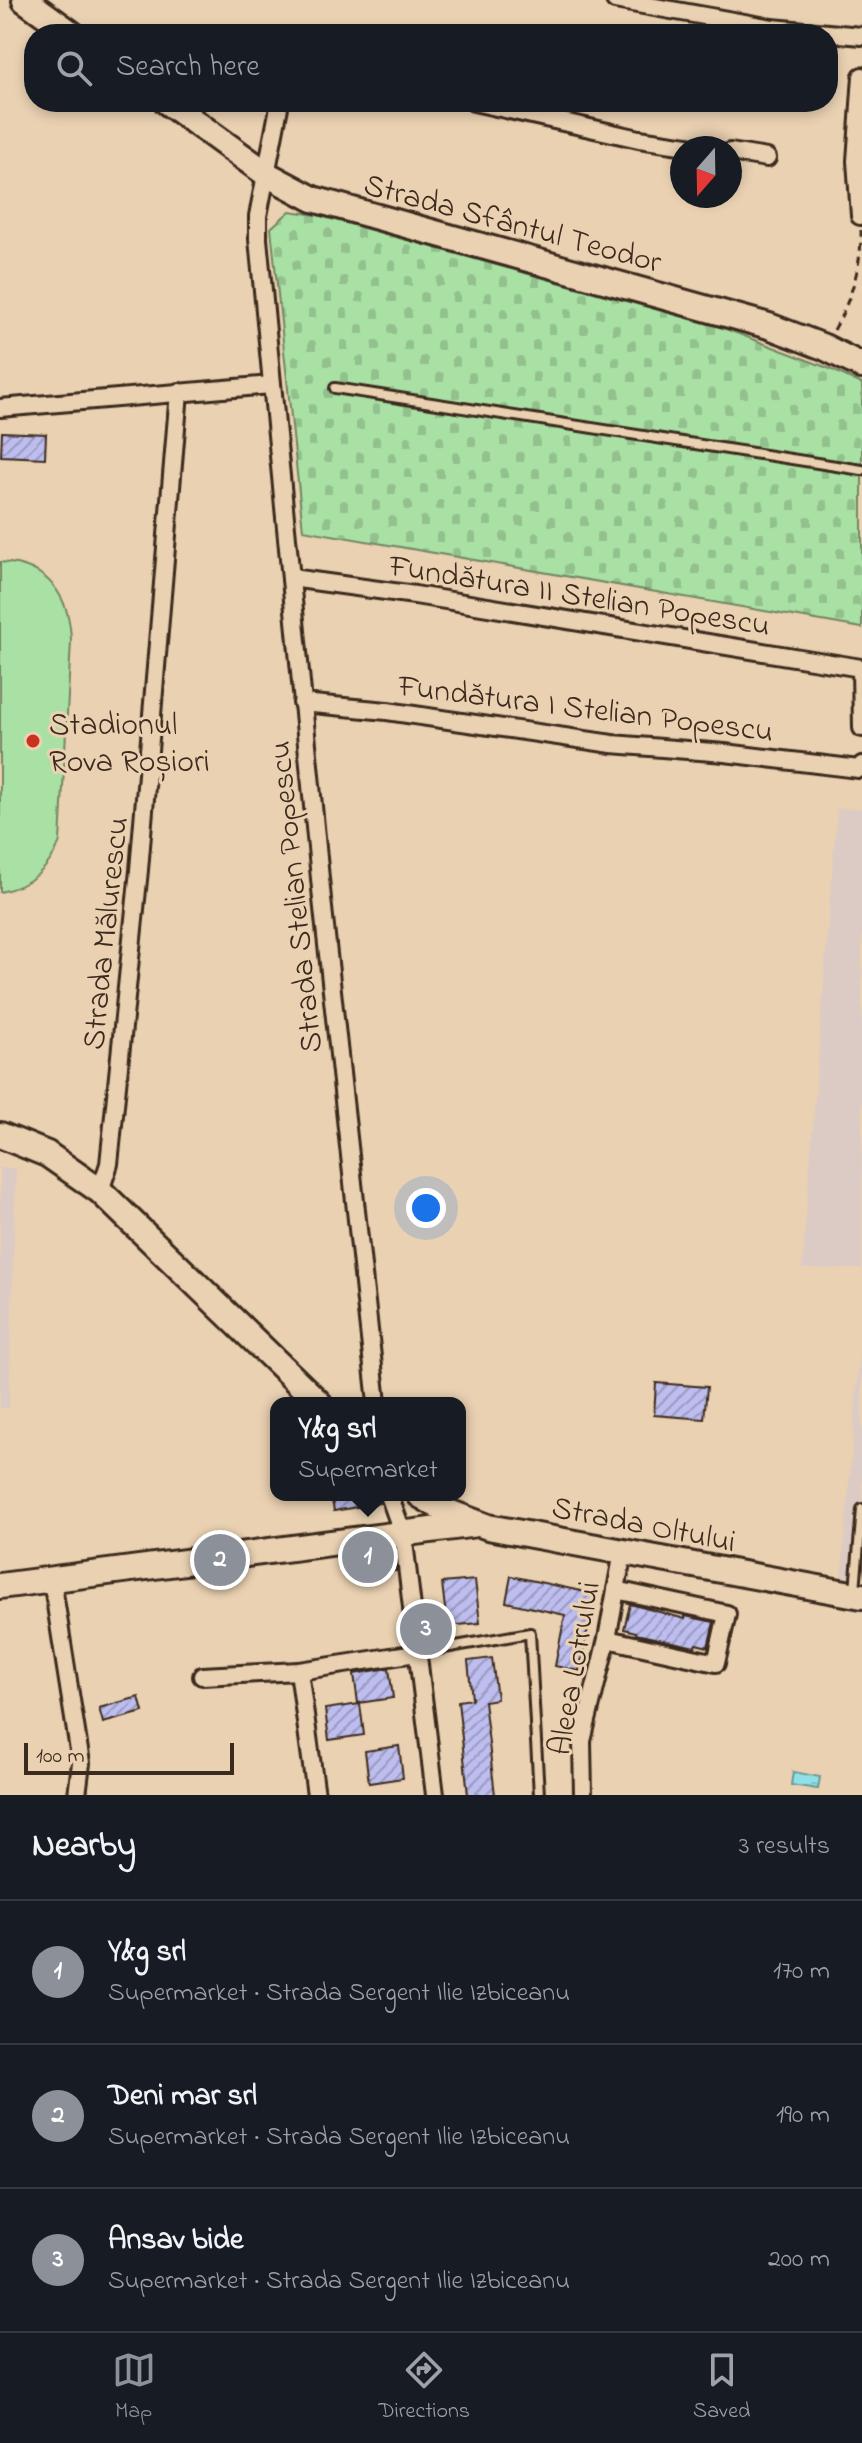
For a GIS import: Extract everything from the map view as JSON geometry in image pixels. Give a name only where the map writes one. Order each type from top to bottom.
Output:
[{"type":"main road","points":[[25,0],[58,24]]},
{"type":"main road","name":"Strada Sfântul Teodor","points":[[181,112],[268,175],[313,199],[694,303],[769,326],[824,347],[862,366]]},
{"type":"main road","points":[[0,1135],[47,1154],[100,1191],[313,1397]]},
{"type":"main road","name":"Strada Oltului","points":[[430,1501],[477,1524],[858,1596]]},
{"type":"main road","points":[[0,1586],[477,1524]]},
{"type":"street","points":[[615,0],[750,24]]},
{"type":"street","points":[[838,33],[862,35]]},
{"type":"street","points":[[860,216],[856,161],[862,76]]},
{"type":"street","name":"Strada Stelian Popescu","points":[[278,112],[258,216],[258,239],[302,703],[376,1397]]},
{"type":"street","points":[[519,112],[670,144]]},
{"type":"street","points":[[742,154],[767,158]]},
{"type":"street","points":[[0,408],[271,385]]},
{"type":"street","name":"Strada Mălurescu","points":[[100,1191],[109,1164],[139,870],[179,392]]},
{"type":"street","name":"Fundătura II Stelian Popescu","points":[[291,578],[415,595],[861,668]]},
{"type":"street","points":[[861,668],[862,728]]},
{"type":"street","name":"Fundătura I Stelian Popescu","points":[[302,703],[387,711],[612,744],[725,753],[859,769],[862,765]]},
{"type":"street","points":[[391,1501],[403,1534],[435,1795]]},
{"type":"street","name":"Aleea Lotrului","points":[[583,1795],[582,1741],[607,1639],[623,1552]]},
{"type":"street","points":[[52,1580],[81,1763],[78,1795]]},
{"type":"street","points":[[607,1639],[716,1663],[727,1614],[616,1590]]},
{"type":"street","points":[[202,1676],[299,1671],[416,1653]]},
{"type":"street","points":[[299,1671],[316,1795]]},
{"type":"lane","points":[[335,388],[862,470]]},
{"type":"lane","points":[[858,1596],[862,1509]]},
{"type":"lane","points":[[416,1653],[530,1633],[539,1795]]},
{"type":"path","points":[[824,347],[847,305],[854,283],[862,235],[860,216]]},
{"type":"shaded area","points":[[837,808],[862,809],[862,1269],[802,1269]]},
{"type":"shaded area","points":[[0,1168],[16,1168],[9,1408],[0,1408]]},
{"type":"shaded area","points":[[862,1327],[862,1613],[839,1607]]},
{"type":"green space","points":[[290,211],[317,215],[723,328],[862,384],[862,628],[303,530],[271,228]]},
{"type":"green space","name":"Stadionul Rova Roșiori","points":[[0,562],[31,569],[53,585],[66,610],[71,641],[60,841],[37,875],[0,892]]},
{"type":"water","points":[[793,1772],[820,1777],[818,1789],[791,1785]]},
{"type":"building","points":[[2,432],[46,434],[45,458],[1,456]]},
{"type":"building","points":[[656,1383],[707,1387],[704,1419],[654,1415]]},
{"type":"building","points":[[332,1501],[380,1503],[334,1511]]},
{"type":"building","points":[[394,1552],[396,1571],[389,1571],[388,1564],[374,1565],[373,1554]]},
{"type":"building","points":[[511,1576],[595,1594],[579,1671],[555,1666],[565,1615],[506,1602]]},
{"type":"building","points":[[475,1580],[480,1623],[447,1626],[442,1583]]},
{"type":"building","points":[[630,1604],[685,1619],[685,1616],[714,1622],[708,1647],[696,1644],[695,1647],[624,1629]]},
{"type":"building","points":[[492,1658],[497,1699],[484,1701],[495,1795],[468,1795],[458,1701],[472,1699],[468,1661]]},
{"type":"building","points":[[389,1668],[393,1698],[358,1703],[354,1674]]},
{"type":"building","points":[[139,1697],[143,1712],[103,1723],[99,1708]]},
{"type":"building","points":[[360,1704],[364,1735],[329,1740],[325,1709]]},
{"type":"building","points":[[399,1746],[403,1778],[369,1783],[365,1751]]},
{"type":"place","name":"Stadionul Rova Roșiori","points":[[33,741]]},
{"type":"place","name":"Y&g srl","points":[[368,1557]]},
{"type":"place","name":"Deni mar srl","points":[[220,1560]]},
{"type":"place","name":"Ansav bide","points":[[426,1629]]}]
